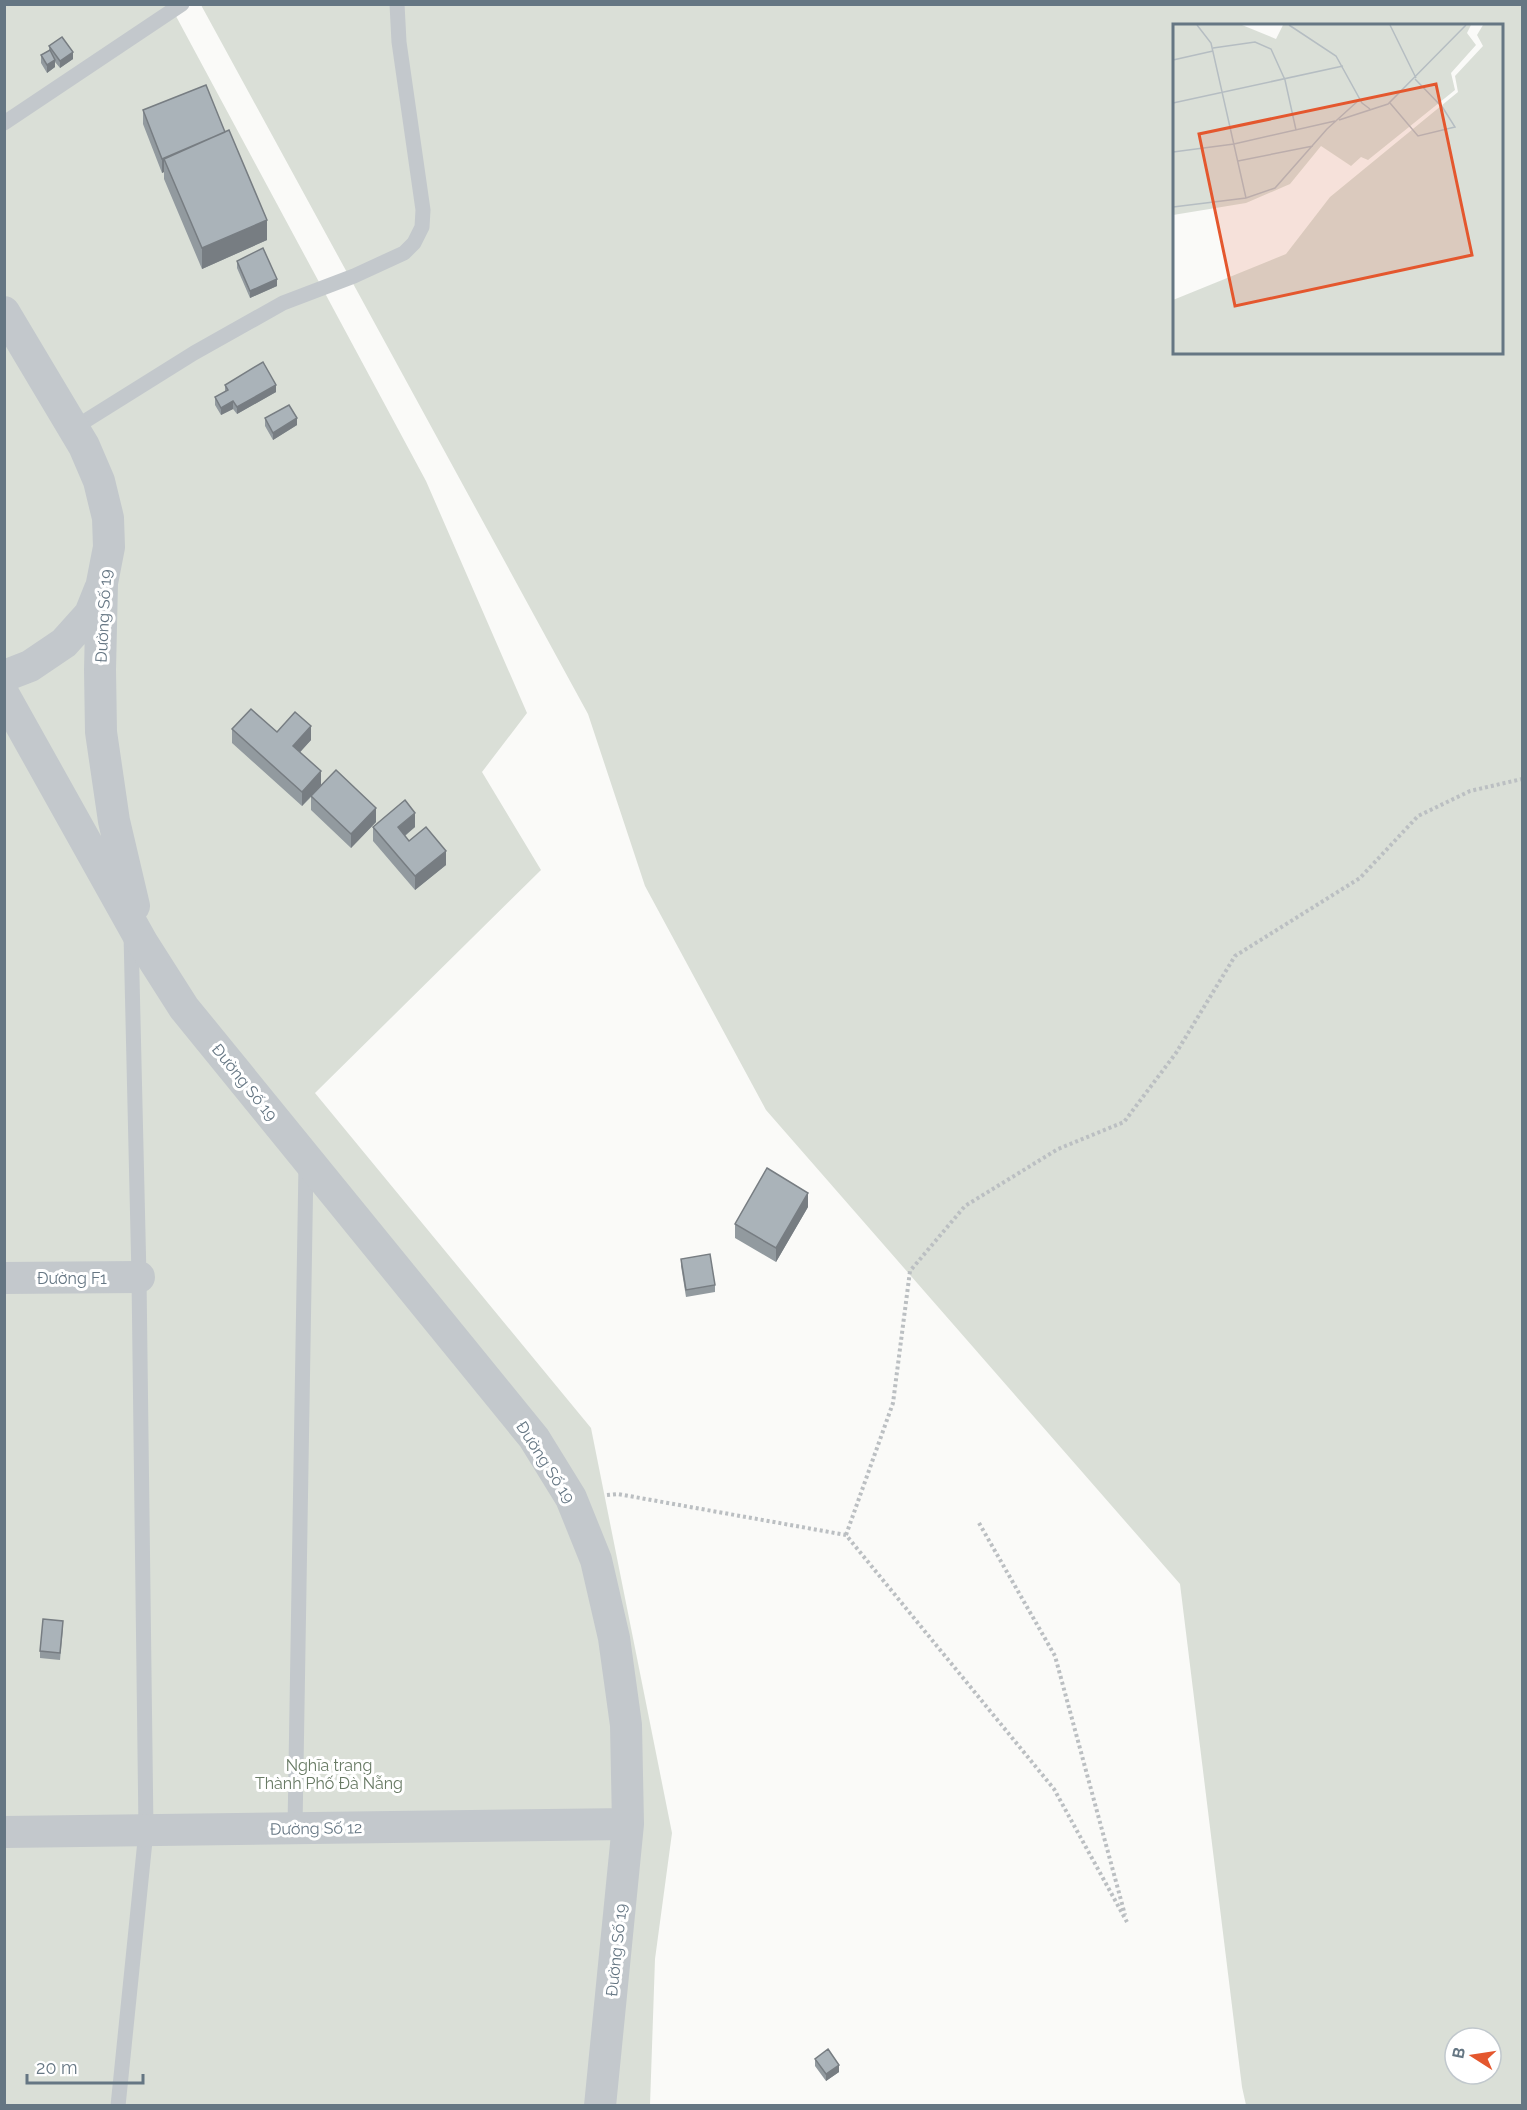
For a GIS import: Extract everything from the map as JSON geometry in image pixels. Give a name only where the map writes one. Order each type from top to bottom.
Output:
[{"type":"street","name":"Đường Số 19","points":[[4,312],[84,446],[99,481],[108,518],[109,547],[102,583],[101,732],[114,821],[136,931]]},
{"type":"street","points":[[4,676],[30,666],[64,643],[90,614],[102,583]]},
{"type":"street","name":"Đường Số 19","points":[[4,695],[136,931],[184,1008],[534,1438],[571,1498],[596,1560],[614,1638],[626,1725],[628,1824],[600,2106]]},
{"type":"street","name":"Đường F1","points":[[4,1278],[139,1277]]},
{"type":"street","name":"Đường Số 12","points":[[4,1832],[628,1824]]},
{"type":"lane","points":[[4,123],[182,4]]},
{"type":"lane","points":[[74,428],[194,352],[283,303],[404,254],[414,243],[422,227],[423,210],[399,42],[397,4]]},
{"type":"lane","points":[[118,2106],[146,1831],[136,931]]},
{"type":"lane","points":[[295,1828],[306,1158]]},
{"type":"path","points":[[846,1535],[893,1403],[910,1271],[965,1206],[1058,1149],[1124,1122],[1176,1053],[1235,956],[1360,878],[1418,816],[1470,791],[1522,779]]},
{"type":"path","points":[[618,1494],[846,1535],[1054,1789],[1127,1922],[1054,1656],[979,1523]]},
{"type":"green space","name":"Nghĩa trang Thành Phố Đà Nẵng","points":[[5,5],[170,5],[426,481],[527,713],[482,772],[541,870],[315,1093],[591,1428],[672,1833],[655,1959],[650,2105],[5,2106]]},
{"type":"green space","points":[[201,5],[1522,5],[1522,2105],[1246,2105],[1180,1584],[766,1110],[645,886],[588,714]]},
{"type":"building","points":[[62,37],[73,52],[60,61],[49,46]]},
{"type":"building","points":[[50,50],[55,60],[47,65],[41,55]]},
{"type":"building","points":[[206,85],[225,132],[162,159],[143,110]]},
{"type":"building","points":[[229,130],[267,220],[202,248],[164,159]]},
{"type":"building","points":[[263,248],[277,279],[250,291],[237,261]]},
{"type":"building","points":[[263,362],[276,385],[237,407],[233,401],[221,408],[215,397],[228,390],[225,385]]},
{"type":"building","points":[[289,405],[297,418],[273,433],[265,418]]},
{"type":"building","points":[[251,709],[277,732],[295,712],[311,726],[293,746],[321,771],[302,792],[232,729]]},
{"type":"building","points":[[336,770],[376,808],[351,834],[311,796]]},
{"type":"building","points":[[405,800],[415,813],[398,827],[409,841],[426,827],[446,851],[415,876],[373,827]]},
{"type":"building","points":[[767,1168],[808,1193],[776,1248],[735,1224]]},
{"type":"building","points":[[710,1254],[715,1285],[686,1290],[681,1259]]},
{"type":"building","points":[[43,1619],[63,1621],[60,1653],[40,1651]]},
{"type":"building","points":[[828,2049],[839,2065],[826,2074],[815,2059]]}]
